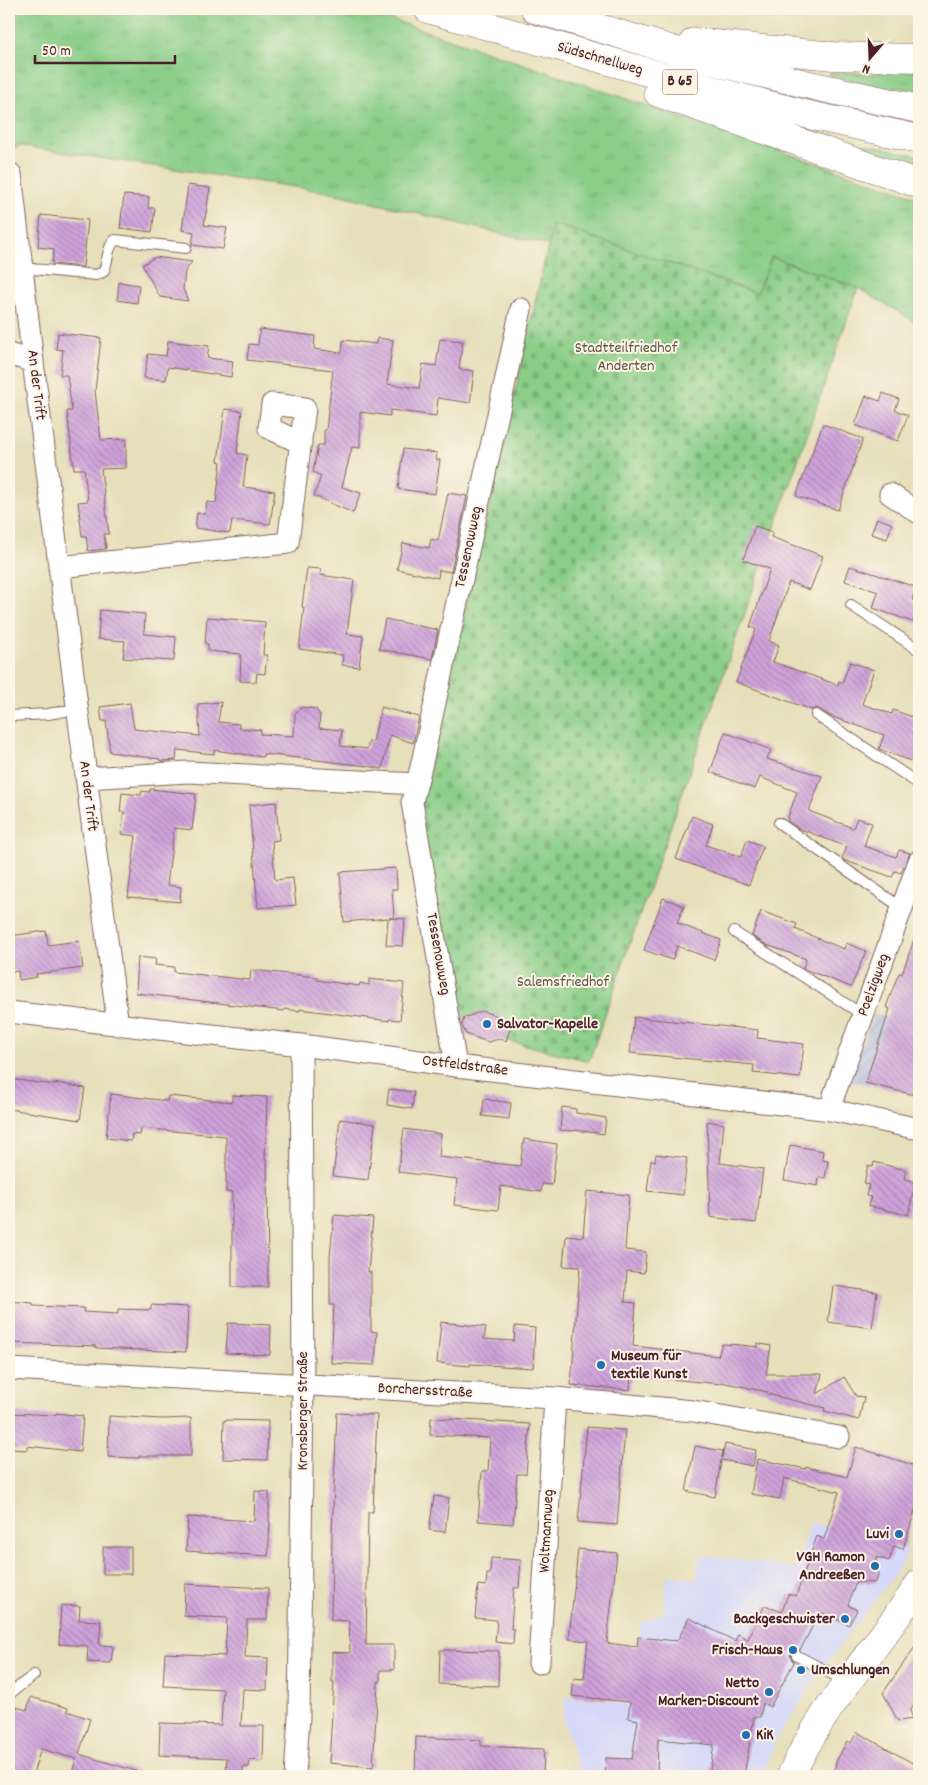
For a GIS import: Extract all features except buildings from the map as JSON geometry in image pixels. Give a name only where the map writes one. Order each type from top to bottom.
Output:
[{"type":"main road","name":"Südschnellweg","points":[[535,9],[703,59],[919,109]]},
{"type":"main road","name":"Südschnellweg","points":[[436,12],[705,88],[810,115],[919,139]]},
{"type":"main road","points":[[436,12],[656,92],[919,184]]},
{"type":"main road","points":[[594,27],[706,44],[794,53],[919,58]]},
{"type":"main road","points":[[792,1776],[804,1750],[849,1682],[919,1584]]},
{"type":"street","name":"An der Trift","points":[[10,174],[32,362],[118,1025]]},
{"type":"street","name":"Tessenowweg","points":[[456,1066],[412,802],[521,309]]},
{"type":"street","points":[[9,354],[32,362]]},
{"type":"street","points":[[59,567],[288,543],[301,442]]},
{"type":"street","points":[[890,494],[919,513]]},
{"type":"street","points":[[86,778],[188,772],[417,784]]},
{"type":"street","name":"Poelzigweg","points":[[831,1110],[834,1095],[919,861]]},
{"type":"street","name":"Ostfeldstraße","points":[[9,1012],[301,1045],[456,1066],[831,1110],[919,1130]]},
{"type":"street","name":"Kronsberger Straße","points":[[294,1776],[300,1716],[303,1384],[301,1045]]},
{"type":"street","name":"Borchersstraße","points":[[9,1369],[555,1398],[694,1411],[839,1437]]},
{"type":"street","name":"Woltmannweg","points":[[539,1664],[555,1398]]},
{"type":"lane","points":[[22,268],[96,275],[103,272],[111,244],[115,240],[186,248]]},
{"type":"lane","points":[[851,604],[919,650]]},
{"type":"lane","points":[[9,716],[48,714],[77,709]]},
{"type":"lane","points":[[816,715],[919,784]]},
{"type":"lane","points":[[779,823],[902,908]]},
{"type":"lane","points":[[734,932],[863,1015]]},
{"type":"lane","points":[[797,1656],[849,1682]]},
{"type":"lane","points":[[9,1694],[34,1675]]},
{"type":"shaded area","points":[[874,1013],[919,1029],[919,1096],[849,1080]]},
{"type":"shaded area","points":[[811,1522],[909,1551],[898,1570],[822,1669],[777,1738],[762,1776],[581,1776],[563,1718],[565,1697],[633,1704],[640,1623],[663,1614],[667,1575],[696,1580],[700,1555],[796,1568]]},
{"type":"green space","points":[[9,9],[361,9],[919,198],[919,324],[858,288],[772,257],[757,293],[553,224],[549,245],[328,192],[19,146],[9,151]]},
{"type":"green space","points":[[895,71],[919,71],[919,90],[895,87],[896,91],[828,75],[831,72],[875,74]]},
{"type":"green space","points":[[810,133],[919,156],[919,173]]},
{"type":"green space","name":"Stadtteilfriedhof Anderten","points":[[553,224],[757,293],[772,257],[858,288],[589,1061],[497,1038],[488,1042],[466,1034],[461,1027],[464,1018],[455,1006],[420,809]]},
{"type":"place","name":"Salvator-Kapelle","points":[[487,1024]]},
{"type":"place","name":"Museum für textile Kunst","points":[[601,1365]]},
{"type":"place","name":"Luvi","points":[[899,1534]]},
{"type":"place","name":"VGH Ramon Andreeßen","points":[[875,1566]]},
{"type":"place","name":"Backgeschwister","points":[[845,1619]]},
{"type":"place","name":"Frisch-Haus","points":[[793,1650]]},
{"type":"place","name":"Umschlungen","points":[[801,1670]]},
{"type":"place","name":"Netto Marken-Discount","points":[[769,1692]]},
{"type":"place","name":"KiK","points":[[746,1735]]},
{"type":"park label","name":"Salemsfriedhof","points":[[563,982]]}]
